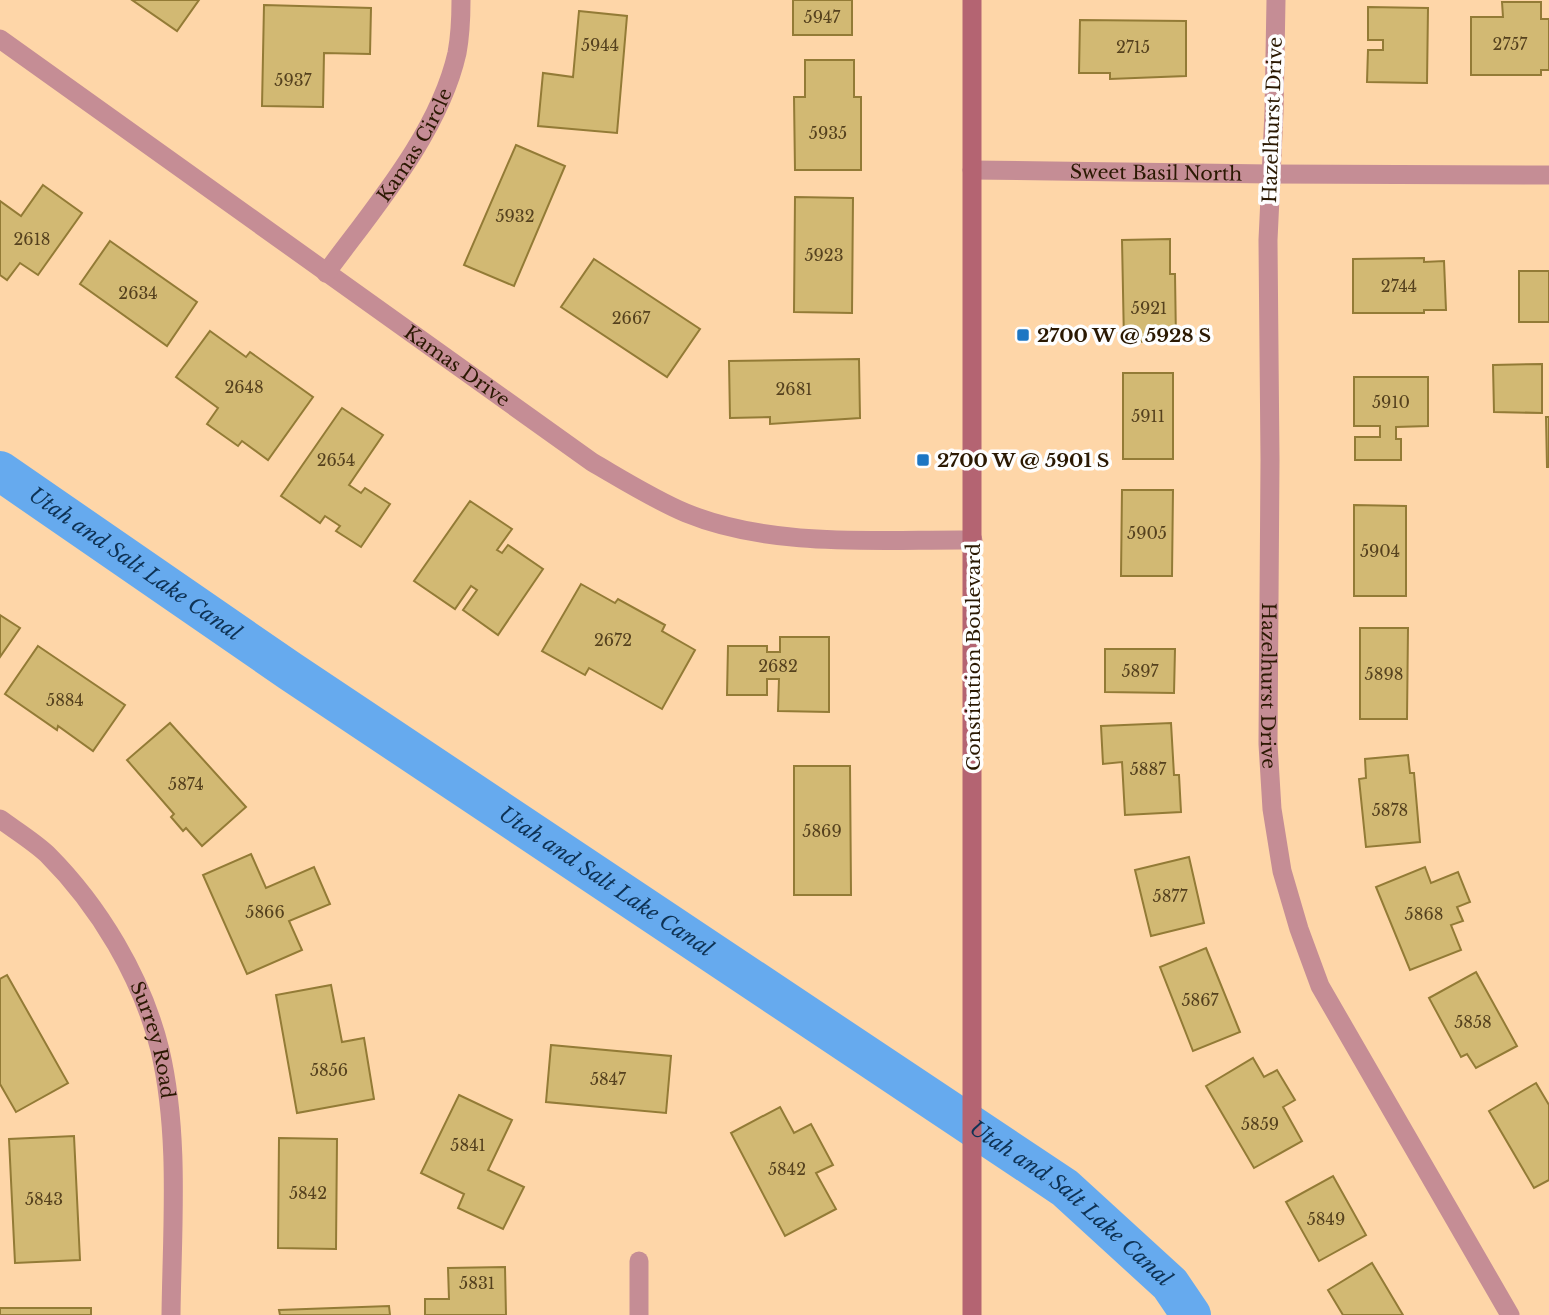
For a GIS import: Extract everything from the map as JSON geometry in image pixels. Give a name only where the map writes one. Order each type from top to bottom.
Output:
[{"type":"main road","name":"Constitution Boulevard","points":[[972,0],[972,1315]]},
{"type":"street","name":"Kamas Circle","points":[[326,273],[417,145],[439,105],[457,53],[461,0]]},
{"type":"street","name":"Hazelhurst Drive","points":[[1276,0],[1268,240],[1268,744],[1272,808],[1282,871],[1320,986],[1510,1315]]},
{"type":"street","name":"Kamas Drive","points":[[0,39],[592,461],[651,497],[689,514],[729,526],[780,536],[833,540],[973,540]]},
{"type":"street","name":"Sweet Basil North","points":[[972,170],[1549,174]]},
{"type":"street","name":"Surrey Road","points":[[0,819],[45,852],[82,893],[112,936],[139,991],[159,1048],[168,1099],[172,1152],[171,1315]]},
{"type":"street","points":[[639,1261],[639,1315]]},
{"type":"building","points":[[132,0],[199,0],[177,31]]},
{"type":"building","points":[[793,0],[852,0],[852,35],[793,35]]},
{"type":"building","points":[[1502,2],[1541,2],[1541,19],[1549,19],[1549,70],[1541,70],[1541,75],[1471,75],[1471,17],[1503,17]]},
{"type":"building","points":[[264,5],[371,8],[370,54],[324,53],[323,107],[262,106]]},
{"type":"building","points":[[1368,7],[1428,8],[1427,83],[1367,82],[1368,50],[1383,50],[1383,40],[1368,40]]},
{"type":"building","points":[[579,11],[627,16],[617,133],[538,126],[543,73],[573,77]]},
{"type":"building","points":[[1080,20],[1186,21],[1186,76],[1110,79],[1110,73],[1079,73]]},
{"type":"building","points":[[805,60],[854,60],[854,97],[861,97],[861,170],[795,170],[794,97],[805,97]]},
{"type":"building","points":[[516,145],[565,166],[514,286],[464,265]]},
{"type":"building","points":[[43,185],[82,213],[38,275],[20,263],[7,280],[0,275],[0,201],[21,216]]},
{"type":"building","points":[[795,197],[853,198],[852,313],[794,312]]},
{"type":"building","points":[[1170,239],[1170,274],[1175,274],[1176,341],[1124,342],[1122,240]]},
{"type":"building","points":[[110,241],[197,302],[167,346],[80,284]]},
{"type":"building","points":[[1424,258],[1424,262],[1444,261],[1446,310],[1424,310],[1424,313],[1353,313],[1353,259]]},
{"type":"building","points":[[594,259],[700,329],[667,377],[561,307]]},
{"type":"building","points":[[1519,271],[1549,271],[1549,322],[1519,322]]},
{"type":"building","points":[[210,331],[246,357],[250,352],[313,397],[268,460],[242,441],[238,446],[207,424],[218,408],[176,377]]},
{"type":"building","points":[[859,359],[860,418],[770,424],[770,417],[730,418],[729,361]]},
{"type":"building","points":[[1542,364],[1542,413],[1494,412],[1493,365]]},
{"type":"building","points":[[1123,373],[1173,373],[1173,459],[1123,459]]},
{"type":"building","points":[[1354,377],[1428,377],[1428,426],[1396,427],[1396,439],[1401,439],[1401,460],[1355,460],[1355,437],[1380,437],[1380,426],[1354,426]]},
{"type":"building","points":[[342,408],[383,435],[349,485],[361,493],[365,488],[390,504],[361,547],[336,531],[340,526],[325,516],[320,523],[281,496]]},
{"type":"building","points":[[1546,417],[1549,417],[1549,467],[1547,467]]},
{"type":"building","points":[[1122,490],[1173,490],[1172,576],[1121,576]]},
{"type":"building","points":[[470,501],[512,529],[497,550],[502,553],[508,545],[543,569],[498,635],[463,610],[477,590],[471,586],[455,609],[414,581]]},
{"type":"building","points":[[1354,505],[1406,506],[1406,596],[1354,596]]},
{"type":"building","points":[[581,584],[615,603],[618,599],[665,625],[662,631],[695,650],[662,709],[589,668],[585,675],[542,651]]},
{"type":"building","points":[[0,615],[20,628],[0,657]]},
{"type":"building","points":[[1360,628],[1408,628],[1407,719],[1360,719]]},
{"type":"building","points":[[780,637],[829,637],[829,712],[778,711],[779,679],[767,679],[767,695],[727,695],[728,646],[767,646],[767,652],[780,652]]},
{"type":"building","points":[[38,646],[125,705],[93,751],[5,694]]},
{"type":"building","points":[[1105,649],[1175,649],[1174,693],[1105,692]]},
{"type":"building","points":[[170,723],[246,807],[202,846],[186,828],[183,831],[171,817],[174,814],[127,760]]},
{"type":"building","points":[[1171,723],[1174,775],[1179,775],[1181,812],[1125,815],[1122,762],[1103,764],[1101,726]]},
{"type":"building","points":[[1408,755],[1410,773],[1414,773],[1420,842],[1366,847],[1359,779],[1366,778],[1365,759]]},
{"type":"building","points":[[794,766],[850,766],[851,895],[794,895]]},
{"type":"building","points":[[251,854],[266,888],[314,867],[330,904],[289,921],[302,950],[247,974],[203,875]]},
{"type":"building","points":[[1189,857],[1204,923],[1151,936],[1135,870]]},
{"type":"building","points":[[1425,867],[1431,883],[1458,872],[1470,902],[1457,907],[1463,921],[1451,925],[1461,950],[1410,970],[1376,887]]},
{"type":"building","points":[[1206,948],[1240,1032],[1193,1051],[1160,967]]},
{"type":"building","points":[[1476,972],[1517,1046],[1476,1068],[1467,1054],[1461,1057],[1429,998]]},
{"type":"building","points":[[7,975],[68,1083],[16,1112],[0,1084],[0,979]]},
{"type":"building","points":[[331,985],[342,1042],[364,1038],[374,1099],[297,1113],[276,995]]},
{"type":"building","points":[[551,1045],[671,1056],[666,1113],[546,1102]]},
{"type":"building","points":[[1253,1058],[1264,1077],[1277,1070],[1295,1100],[1283,1107],[1302,1141],[1254,1168],[1206,1086]]},
{"type":"building","points":[[1536,1083],[1549,1105],[1549,1180],[1534,1188],[1489,1111]]},
{"type":"building","points":[[459,1095],[512,1120],[488,1170],[524,1187],[503,1229],[458,1208],[464,1194],[421,1173]]},
{"type":"building","points":[[780,1107],[794,1133],[811,1124],[833,1165],[816,1173],[836,1209],[785,1236],[731,1133]]},
{"type":"building","points":[[74,1136],[80,1260],[15,1263],[9,1139]]},
{"type":"building","points":[[279,1138],[337,1139],[336,1249],[278,1248]]},
{"type":"building","points":[[1333,1176],[1366,1235],[1319,1261],[1286,1202]]},
{"type":"building","points":[[1372,1263],[1403,1315],[1343,1315],[1328,1290]]},
{"type":"building","points":[[505,1267],[506,1315],[425,1315],[425,1299],[449,1299],[448,1268]]},
{"type":"building","points":[[389,1306],[390,1315],[280,1315],[279,1310]]},
{"type":"building","points":[[0,1308],[91,1308],[91,1315],[0,1315]]},
{"type":"waterway","name":"Utah and Salt Lake Canal","points":[[0,471],[290,671],[1065,1188],[1170,1284],[1191,1315]]},
{"type":"place","name":"2700 W @ 5928 S","points":[[1023,335]]},
{"type":"place","name":"2700 W @ 5901 S","points":[[923,460]]}]
